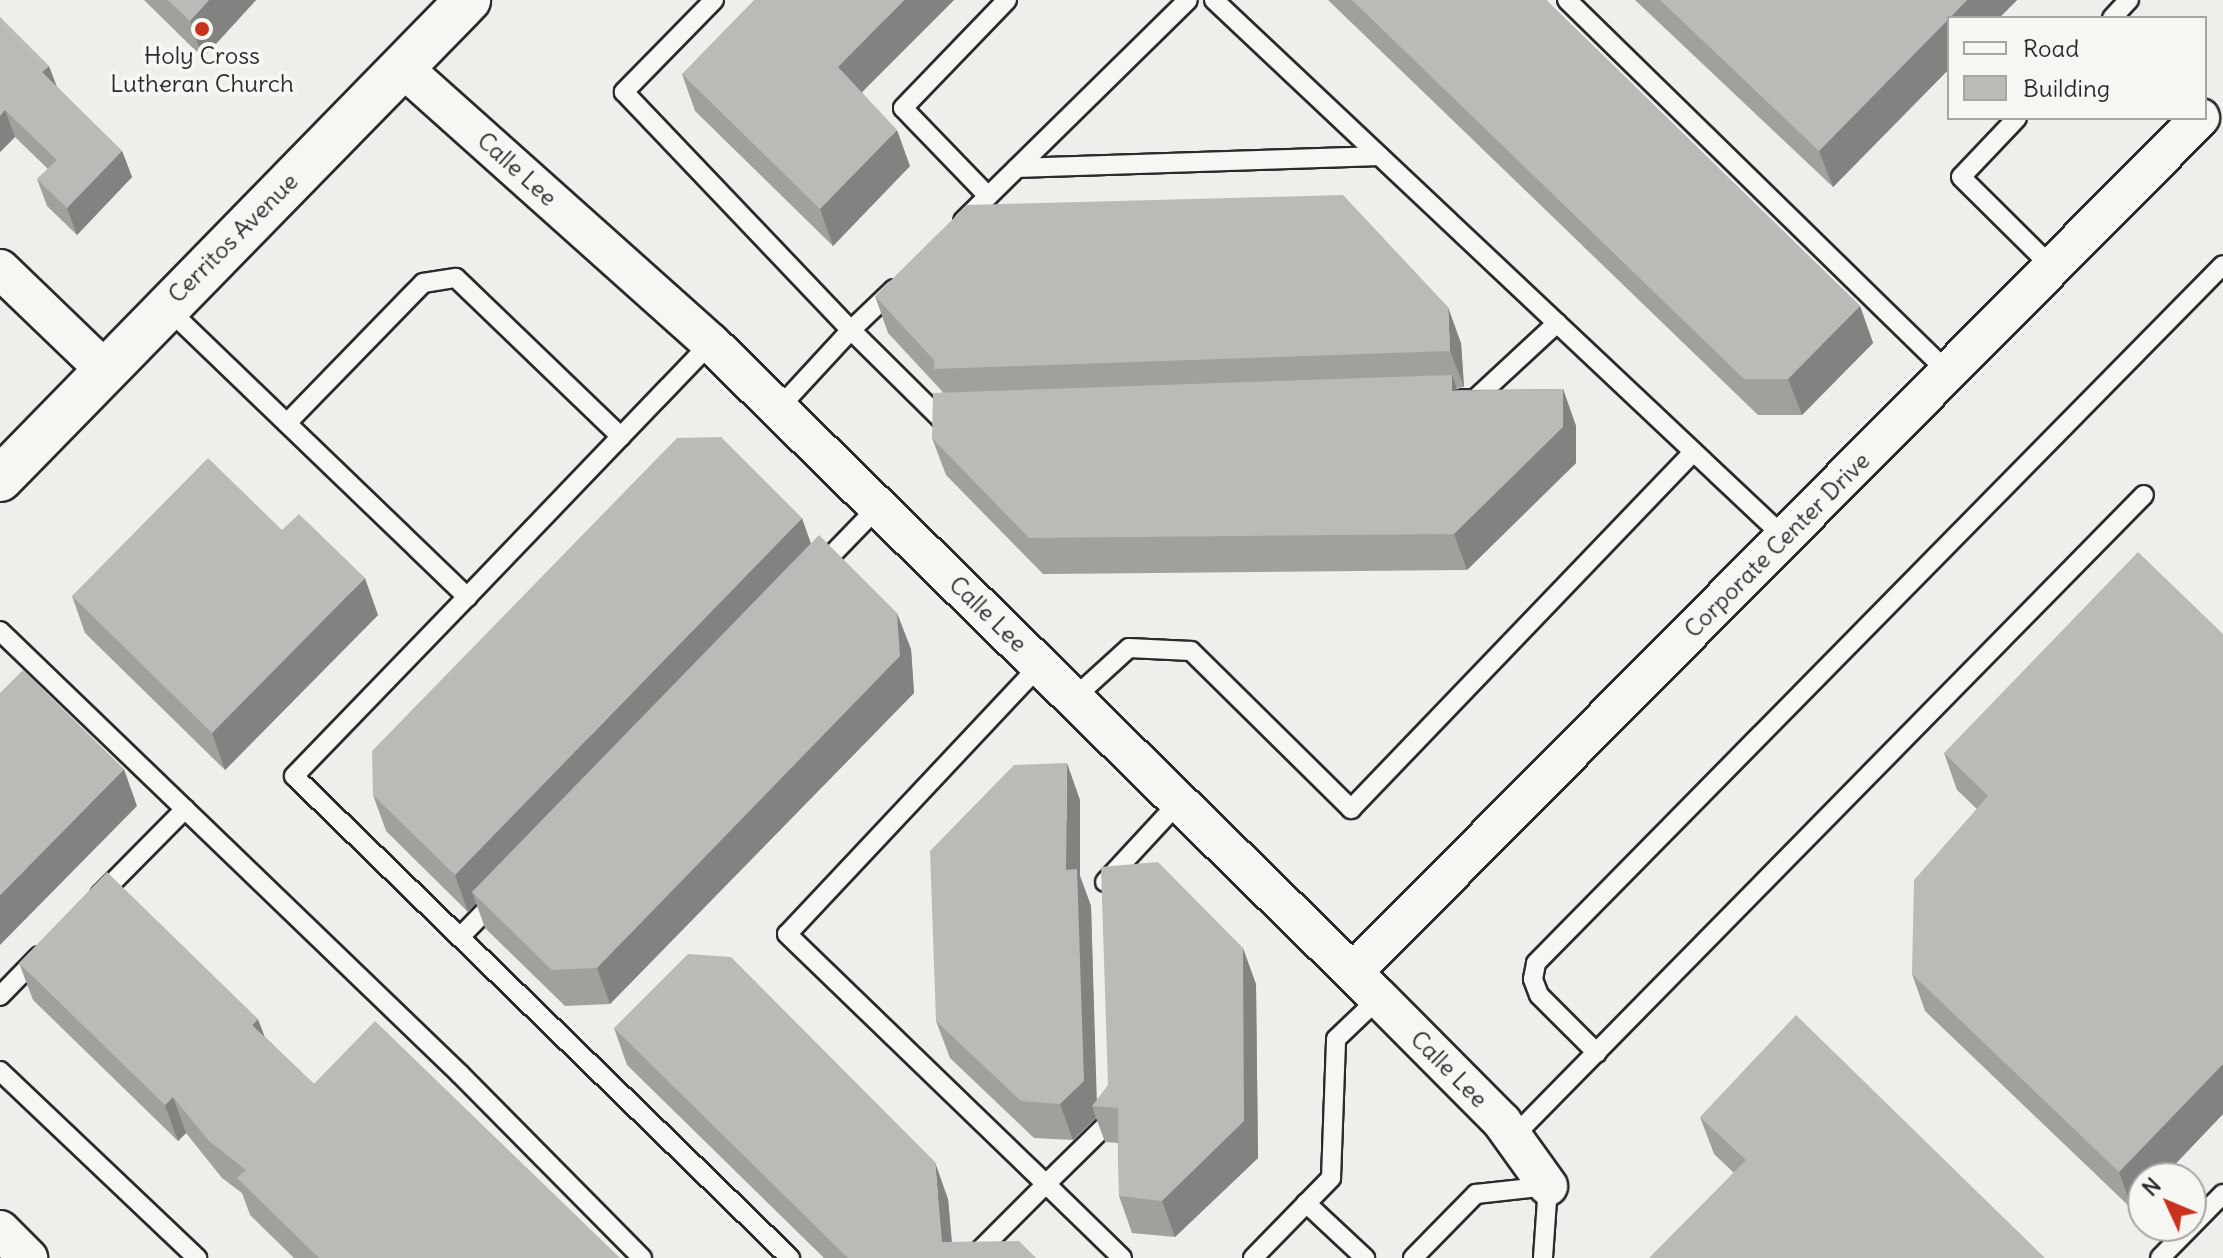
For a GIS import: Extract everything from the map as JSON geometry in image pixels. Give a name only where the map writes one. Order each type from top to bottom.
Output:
[{"type":"main road","name":"Cerritos Avenue","points":[[0,479],[104,369],[468,0]]},
{"type":"street","name":"Calle Lee","points":[[402,67],[711,343],[1366,985],[1513,1137],[1548,1186]]},
{"type":"street","points":[[2207,111],[2223,94]]},
{"type":"street","name":"Corporate Center Drive","points":[[1366,985],[1784,537],[2198,120]]},
{"type":"street","points":[[0,269],[104,369]]},
{"type":"lane","points":[[714,0],[624,92],[851,330],[940,418],[972,417]]},
{"type":"lane","points":[[988,196],[903,108],[1007,0]]},
{"type":"lane","points":[[954,230],[1188,0]]},
{"type":"lane","points":[[1214,0],[1784,537]]},
{"type":"lane","points":[[1567,0],[1949,373]]},
{"type":"lane","points":[[2114,16],[2129,0]]},
{"type":"lane","points":[[2015,120],[1961,177],[2052,267]]},
{"type":"lane","points":[[1017,168],[1379,156]]},
{"type":"lane","points":[[1597,1053],[1539,995],[1533,979],[1536,963],[2223,265]]},
{"type":"lane","points":[[778,409],[908,274]]},
{"type":"lane","points":[[287,423],[423,283],[456,278],[621,437]]},
{"type":"lane","points":[[165,307],[467,597]]},
{"type":"lane","points":[[1443,400],[1475,399],[1557,323]]},
{"type":"lane","points":[[711,343],[294,776],[790,1258]]},
{"type":"lane","points":[[1074,698],[1129,648],[1191,651],[1351,809],[1693,452]]},
{"type":"lane","points":[[1513,1137],[2144,495]]},
{"type":"lane","points":[[801,586],[878,507]]},
{"type":"lane","points":[[0,631],[460,1074],[642,1258]]},
{"type":"lane","points":[[17,681],[34,664]]},
{"type":"lane","points":[[1040,665],[787,934],[1122,1258]]},
{"type":"lane","points":[[1103,900],[1102,885],[1179,802]]},
{"type":"lane","points":[[87,908],[185,809]]},
{"type":"lane","points":[[460,937],[515,880]]},
{"type":"lane","points":[[0,996],[54,941]]},
{"type":"lane","points":[[1253,1258],[1331,1178],[1336,1039],[1366,985]]},
{"type":"lane","points":[[0,1071],[197,1258]]},
{"type":"lane","points":[[972,1258],[1109,1122],[1108,1091]]},
{"type":"lane","points":[[1413,1258],[1476,1194],[1548,1186],[1543,1258]]},
{"type":"lane","points":[[2160,1258],[2223,1194]]},
{"type":"lane","points":[[1306,1203],[1365,1258]]},
{"type":"building","points":[[168,0],[209,0],[190,21]]},
{"type":"building","points":[[754,0],[904,0],[838,67],[897,130],[820,209],[682,74]]},
{"type":"building","points":[[1352,0],[1546,0],[1860,306],[1788,379],[1744,379]]},
{"type":"building","points":[[1660,0],[1967,0],[1951,16],[1947,16],[1947,20],[1819,151]]},
{"type":"building","points":[[0,17],[49,66],[42,72],[122,151],[67,208],[37,179],[57,160],[5,110],[0,116]]},
{"type":"building","points":[[1343,195],[1448,307],[1450,351],[934,369],[934,360],[875,296],[967,205]]},
{"type":"building","points":[[1452,375],[1452,391],[1563,389],[1563,427],[1454,534],[1029,538],[932,438],[933,393]]},
{"type":"building","points":[[721,437],[802,518],[455,875],[373,795],[372,751],[677,438]]},
{"type":"building","points":[[208,458],[282,530],[299,514],[365,578],[212,733],[72,596]]},
{"type":"building","points":[[819,535],[897,613],[900,656],[597,968],[552,970],[472,892]]},
{"type":"building","points":[[2138,552],[2223,634],[2223,1064],[2119,1172],[1912,974],[1914,880],[1988,796],[1944,753]]},
{"type":"building","points":[[23,670],[124,769],[0,895],[0,693]]},
{"type":"building","points":[[1067,763],[1066,870],[1077,869],[1084,1081],[1060,1104],[1021,1101],[936,1021],[930,851],[1014,765]]},
{"type":"building","points":[[1158,862],[1243,948],[1244,1121],[1162,1201],[1119,1196],[1118,1108],[1092,1106],[1108,1085],[1101,867]]},
{"type":"building","points":[[107,872],[258,1019],[252,1025],[314,1084],[375,1021],[620,1258],[319,1258],[237,1178],[246,1170],[209,1141],[173,1097],[165,1105],[19,963]]},
{"type":"building","points":[[688,954],[731,957],[935,1162],[942,1242],[1019,1241],[1036,1258],[848,1258],[614,1028]]},
{"type":"building","points":[[1796,1015],[2045,1258],[1649,1258],[1746,1160],[1700,1117]]},
{"type":"place","name":"Holy Cross Lutheran Church","points":[[202,29]]}]
